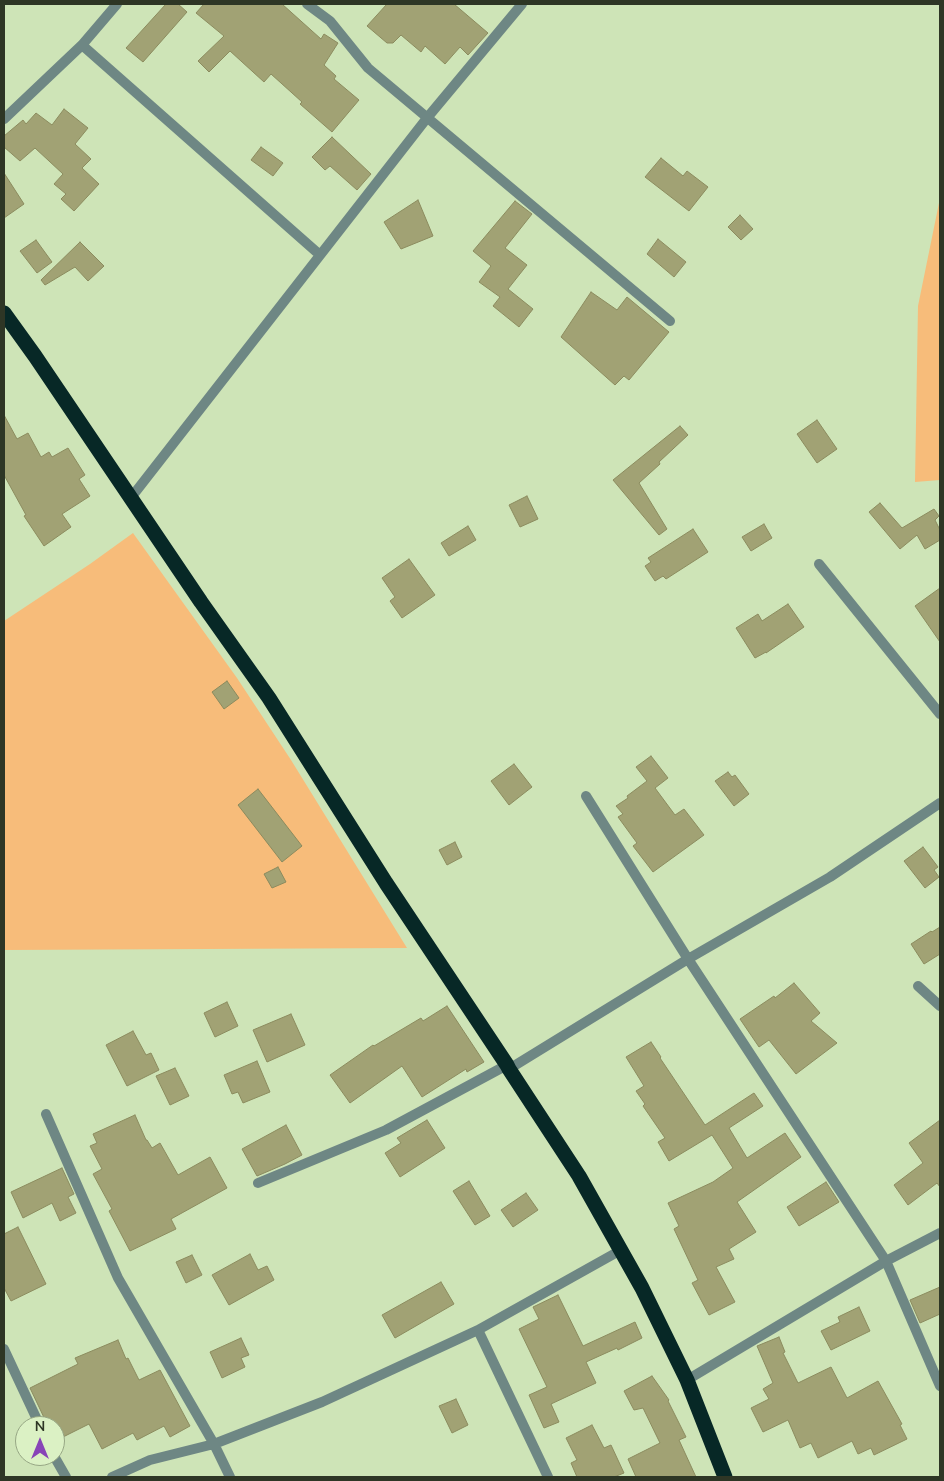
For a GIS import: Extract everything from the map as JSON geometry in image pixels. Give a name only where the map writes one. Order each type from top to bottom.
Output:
[{"type":"highway","points":[[4,313],[35,356],[130,499],[270,698],[386,883],[579,1176],[642,1288],[687,1380],[725,1477]]},
{"type":"street","points":[[4,119],[82,45],[117,4]]},
{"type":"street","points":[[308,4],[330,21],[368,68],[670,321]]},
{"type":"street","points":[[130,499],[427,118],[522,4]]},
{"type":"street","points":[[82,45],[320,255]]},
{"type":"street","points":[[819,564],[940,714]]},
{"type":"street","points":[[586,796],[688,958],[886,1261],[940,1386]]},
{"type":"street","points":[[258,1183],[386,1130],[508,1067],[688,958],[830,877],[940,803]]},
{"type":"street","points":[[918,986],[940,1006]]},
{"type":"street","points":[[46,1114],[118,1278],[214,1444],[230,1477]]},
{"type":"street","points":[[687,1380],[886,1261],[940,1233]]},
{"type":"street","points":[[112,1477],[150,1460],[214,1444],[322,1402],[478,1330],[620,1250]]},
{"type":"street","points":[[478,1330],[548,1477]]},
{"type":"street","points":[[4,1349],[35,1416]]},
{"type":"street","points":[[60,1466],[66,1477]]},
{"type":"shaded area","points":[[940,198],[940,480],[915,482],[918,306]]},
{"type":"shaded area","points":[[133,533],[237,678],[291,760],[407,948],[4,950],[4,621]]},
{"type":"building","points":[[166,4],[178,4],[187,12],[143,62],[126,48]]},
{"type":"building","points":[[204,4],[282,4],[321,39],[324,34],[338,43],[324,65],[336,76],[334,79],[359,100],[332,132],[300,104],[302,102],[271,74],[264,82],[230,51],[209,72],[198,61],[224,36],[196,13]]},
{"type":"building","points":[[387,4],[454,4],[488,33],[468,55],[460,47],[445,64],[425,46],[421,52],[401,35],[393,43],[387,43],[367,26]]},
{"type":"building","points":[[64,109],[88,128],[75,144],[91,159],[82,168],[99,184],[74,211],[61,199],[66,194],[54,184],[63,174],[35,148],[20,161],[4,147],[4,136],[23,120],[26,124],[36,113],[52,125]]},
{"type":"building","points":[[332,137],[371,174],[357,190],[330,166],[325,170],[312,157]]},
{"type":"building","points":[[261,147],[283,163],[273,176],[251,160]]},
{"type":"building","points":[[661,158],[683,176],[687,171],[708,187],[689,211],[645,177]]},
{"type":"building","points":[[4,173],[24,204],[4,218]]},
{"type":"building","points":[[418,200],[433,236],[401,249],[384,222]]},
{"type":"building","points":[[515,201],[532,214],[505,248],[527,265],[508,289],[533,309],[519,327],[493,306],[500,297],[479,282],[491,266],[473,251]]},
{"type":"building","points":[[740,215],[753,229],[741,240],[728,227]]},
{"type":"building","points":[[658,239],[686,262],[674,277],[647,254]]},
{"type":"building","points":[[36,240],[52,262],[37,273],[20,251]]},
{"type":"building","points":[[80,242],[104,266],[88,281],[75,267],[45,285],[41,280]]},
{"type":"building","points":[[591,292],[617,310],[627,297],[669,332],[629,380],[624,376],[615,385],[561,337]]},
{"type":"building","points":[[4,415],[17,439],[28,433],[41,457],[49,452],[52,457],[68,448],[85,475],[79,479],[90,496],[62,514],[71,527],[44,546],[24,516],[26,515],[4,475]]},
{"type":"building","points":[[817,420],[837,449],[817,463],[797,434]]},
{"type":"building","points":[[680,426],[688,435],[639,483],[667,529],[659,535],[613,480]]},
{"type":"building","points":[[527,496],[538,519],[520,527],[509,505]]},
{"type":"building","points":[[880,503],[902,528],[934,509],[939,516],[935,520],[940,530],[940,540],[925,549],[917,535],[900,549],[869,512]]},
{"type":"building","points":[[764,524],[772,538],[751,551],[742,537]]},
{"type":"building","points":[[468,526],[476,540],[449,556],[441,543]]},
{"type":"building","points":[[693,529],[708,552],[666,579],[663,576],[655,581],[645,566],[651,562],[648,558]]},
{"type":"building","points":[[409,559],[435,595],[402,618],[390,601],[395,597],[382,578]]},
{"type":"building","points":[[940,588],[940,642],[915,606]]},
{"type":"building","points":[[788,604],[804,627],[766,653],[755,658],[736,628],[758,614],[762,621]]},
{"type":"building","points":[[227,681],[239,698],[224,709],[212,692]]},
{"type":"building","points":[[651,756],[668,778],[655,788],[675,815],[684,809],[704,835],[653,872],[633,846],[637,843],[618,817],[623,814],[616,806],[647,781],[636,767]]},
{"type":"building","points":[[514,764],[532,787],[509,805],[491,781]]},
{"type":"building","points":[[728,772],[732,777],[735,775],[749,794],[734,806],[715,781]]},
{"type":"building","points":[[258,789],[302,846],[282,862],[238,805]]},
{"type":"building","points":[[455,842],[462,857],[447,865],[439,850]]},
{"type":"building","points":[[923,847],[938,867],[934,870],[939,877],[925,888],[904,861]]},
{"type":"building","points":[[278,867],[286,882],[272,888],[264,874]]},
{"type":"building","points":[[940,927],[940,954],[924,964],[911,944]]},
{"type":"building","points":[[794,983],[820,1013],[811,1021],[837,1043],[796,1074],[769,1040],[759,1047],[740,1019],[774,996],[775,998]]},
{"type":"building","points":[[227,1002],[238,1026],[215,1037],[204,1013]]},
{"type":"building","points":[[447,1006],[484,1062],[467,1072],[466,1069],[422,1097],[402,1066],[350,1103],[330,1075],[373,1045],[421,1018],[423,1021]]},
{"type":"building","points":[[291,1014],[305,1045],[267,1062],[253,1030]]},
{"type":"building","points":[[133,1031],[146,1055],[151,1053],[159,1070],[127,1086],[106,1045]]},
{"type":"building","points":[[651,1042],[705,1125],[754,1093],[763,1106],[729,1128],[747,1158],[785,1133],[801,1157],[737,1202],[756,1232],[729,1249],[734,1259],[716,1267],[735,1302],[709,1315],[692,1283],[698,1280],[674,1229],[679,1226],[668,1203],[713,1182],[733,1168],[712,1135],[669,1161],[658,1142],[665,1138],[643,1106],[645,1104],[636,1091],[644,1086],[626,1057]]},
{"type":"building","points":[[257,1061],[270,1092],[243,1103],[238,1092],[232,1094],[224,1075]]},
{"type":"building","points":[[175,1068],[189,1096],[170,1105],[156,1076]]},
{"type":"building","points":[[135,1115],[146,1140],[152,1148],[160,1143],[178,1175],[210,1157],[227,1188],[171,1219],[176,1229],[130,1251],[109,1211],[112,1209],[93,1174],[102,1169],[90,1146],[97,1143],[93,1134]]},
{"type":"building","points":[[427,1120],[445,1148],[400,1177],[385,1153],[401,1143],[397,1138]]},
{"type":"building","points":[[940,1120],[940,1187],[937,1183],[908,1205],[894,1185],[923,1163],[909,1143]]},
{"type":"building","points":[[286,1125],[302,1155],[257,1176],[242,1149]]},
{"type":"building","points":[[62,1168],[74,1194],[68,1197],[76,1213],[60,1221],[52,1203],[23,1218],[11,1192]]},
{"type":"building","points":[[469,1181],[490,1216],[475,1225],[453,1191]]},
{"type":"building","points":[[826,1182],[839,1202],[799,1226],[787,1207]]},
{"type":"building","points":[[526,1193],[538,1210],[513,1227],[501,1210]]},
{"type":"building","points":[[18,1227],[46,1284],[11,1301],[4,1288],[4,1234]]},
{"type":"building","points":[[250,1254],[258,1270],[267,1266],[274,1280],[229,1305],[212,1275]]},
{"type":"building","points":[[192,1255],[202,1275],[186,1283],[176,1262]]},
{"type":"building","points":[[441,1282],[454,1304],[395,1338],[382,1315]]},
{"type":"building","points":[[940,1287],[940,1314],[920,1323],[910,1300]]},
{"type":"building","points":[[558,1295],[583,1346],[635,1322],[642,1338],[618,1350],[617,1348],[586,1362],[596,1383],[551,1404],[559,1422],[544,1428],[529,1395],[547,1387],[519,1329],[539,1319],[533,1307]]},
{"type":"building","points":[[859,1307],[870,1331],[831,1350],[821,1331],[840,1322],[838,1317]]},
{"type":"building","points":[[779,1337],[785,1352],[783,1353],[798,1383],[831,1367],[847,1398],[878,1381],[902,1424],[900,1425],[907,1439],[874,1455],[871,1448],[858,1454],[852,1441],[818,1458],[811,1443],[800,1448],[788,1420],[763,1432],[751,1408],[769,1399],[763,1389],[773,1383],[757,1346]]},
{"type":"building","points":[[241,1338],[249,1355],[241,1358],[245,1367],[222,1378],[210,1352]]},
{"type":"building","points":[[118,1340],[126,1359],[128,1358],[139,1380],[160,1370],[190,1426],[170,1437],[164,1426],[137,1440],[133,1433],[102,1449],[89,1424],[65,1436],[65,1416],[43,1416],[30,1388],[78,1364],[75,1358]]},
{"type":"building","points":[[652,1376],[669,1400],[686,1437],[679,1440],[696,1477],[636,1477],[628,1459],[660,1443],[643,1408],[634,1410],[624,1391]]},
{"type":"building","points":[[456,1399],[468,1425],[452,1433],[439,1406]]},
{"type":"building","points":[[592,1425],[604,1448],[611,1445],[624,1473],[614,1477],[577,1477],[571,1463],[577,1460],[566,1438]]}]
